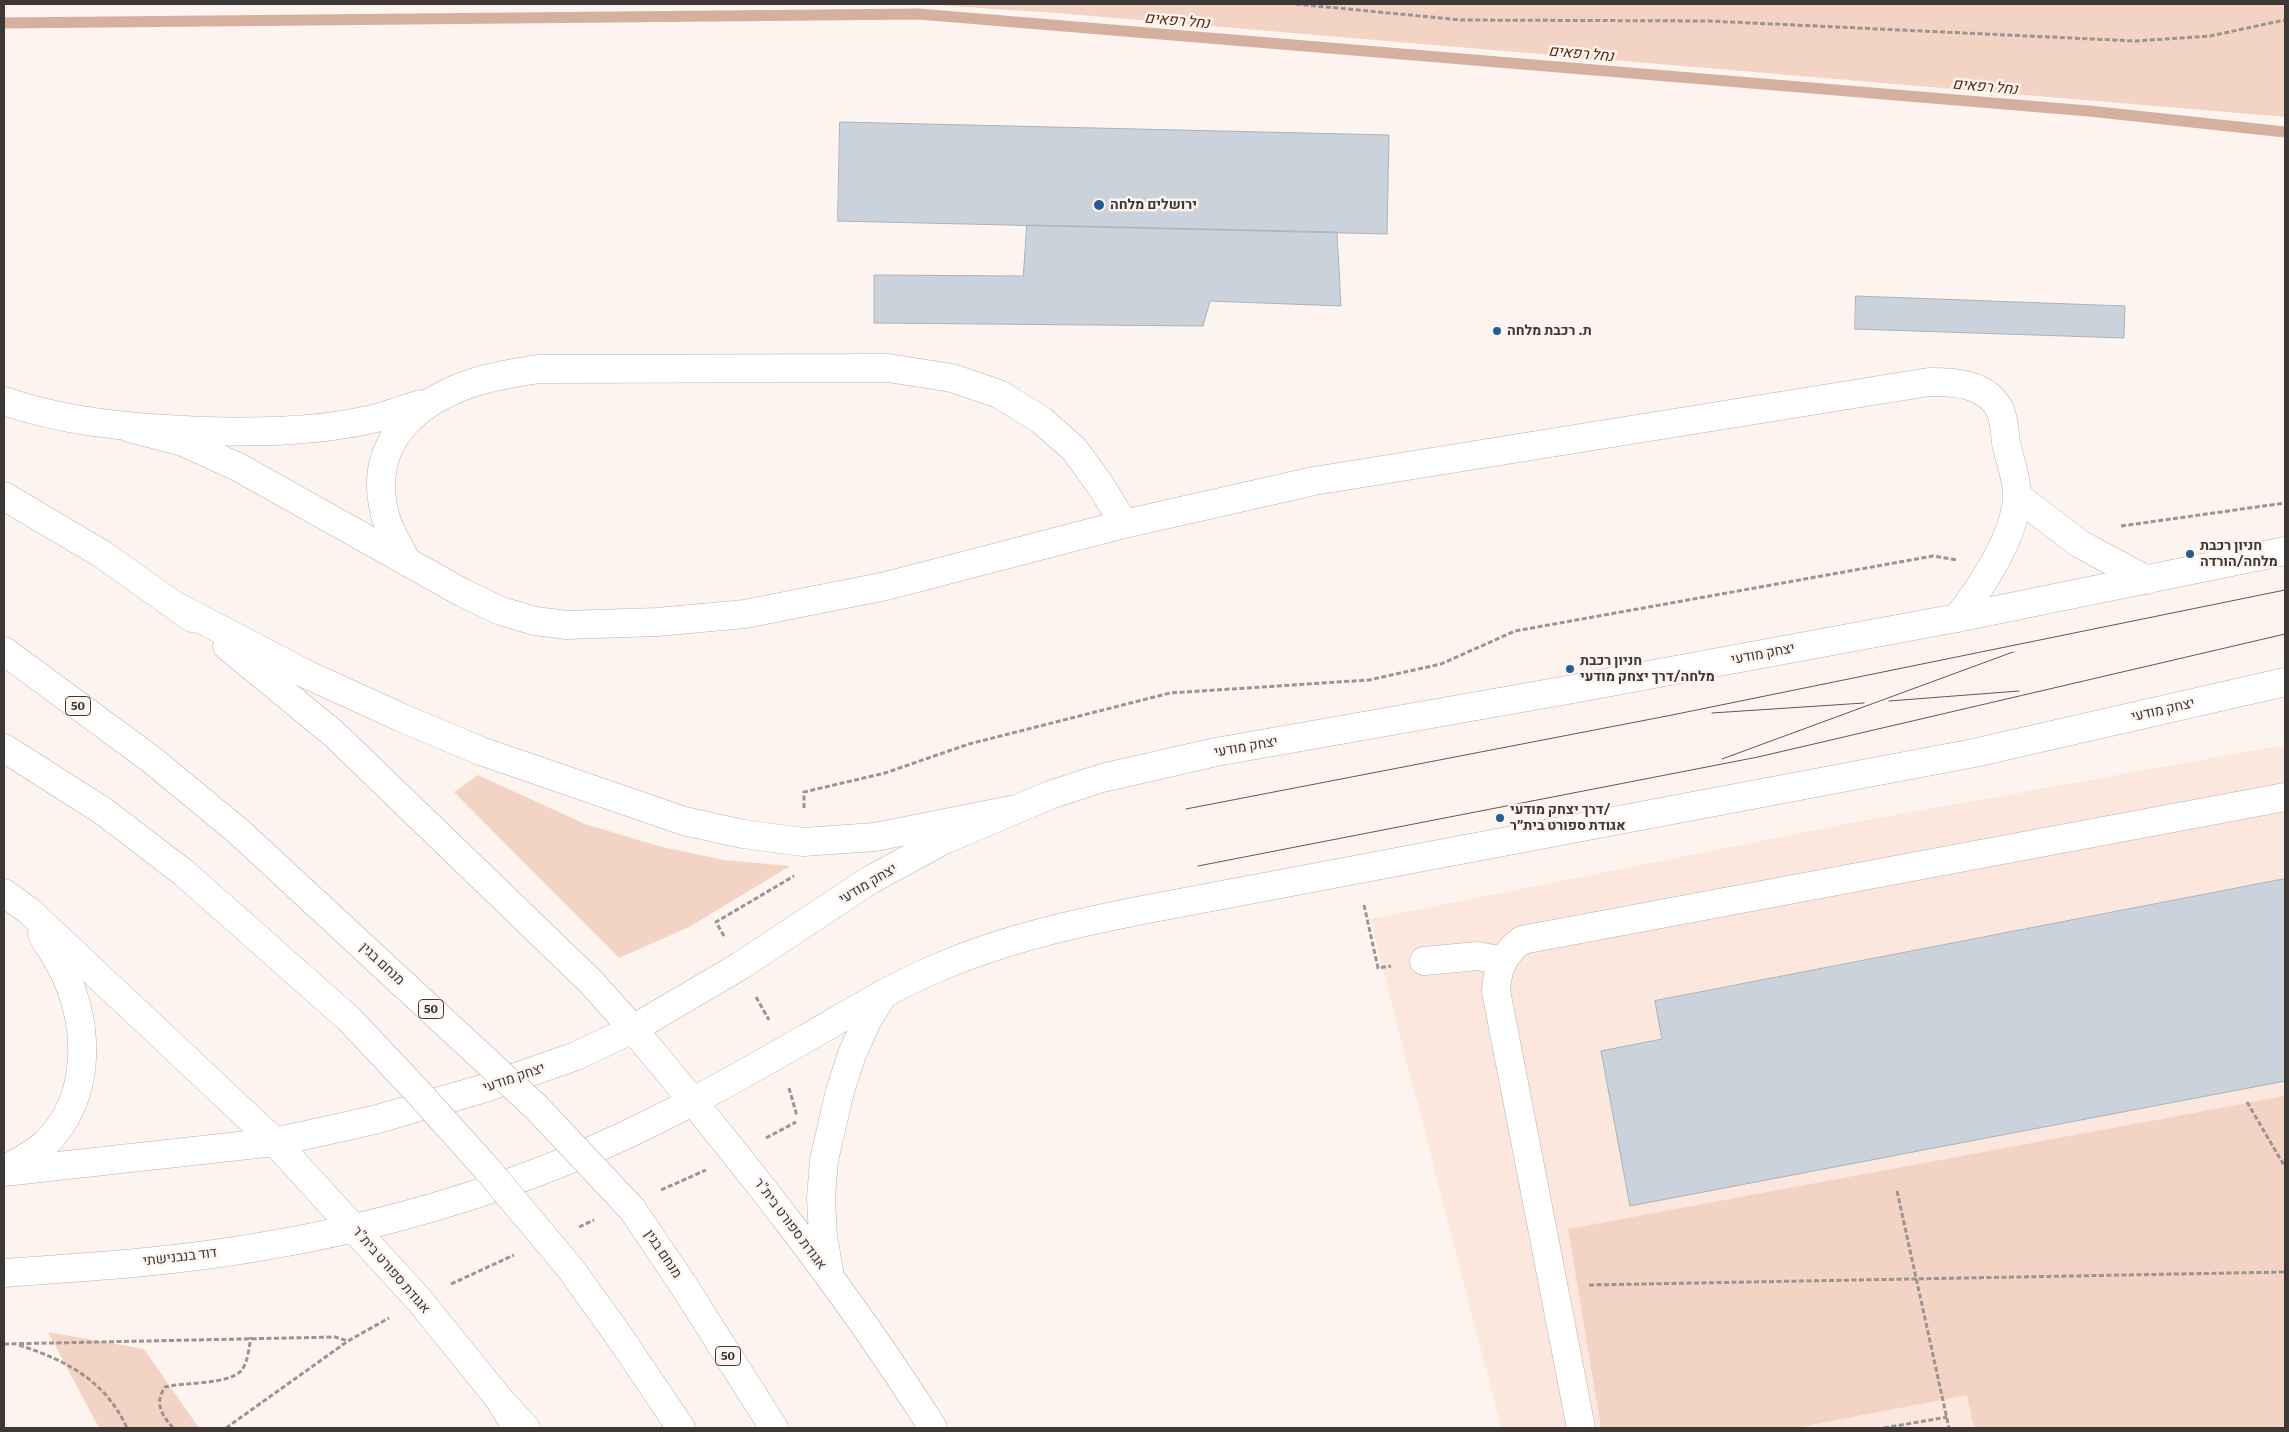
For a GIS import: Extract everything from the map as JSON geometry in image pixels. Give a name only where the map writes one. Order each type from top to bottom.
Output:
[{"type":"main road","points":[[129,428],[250,433],[331,426],[377,418],[431,401],[482,380],[538,369],[888,368],[952,378],[999,394],[1041,420],[1074,449],[1101,486],[1124,524]]},
{"type":"main road","points":[[4,401],[48,414],[129,428],[183,442],[238,467],[470,597],[501,611],[535,621],[566,625],[599,625],[745,614],[886,586],[1124,524],[1314,481],[1929,382],[1959,382],[1982,391],[2000,410],[2017,496],[2009,532],[2000,552],[1957,618]]},
{"type":"main road","points":[[407,562],[391,532],[383,506],[381,475],[387,449],[401,426],[431,401]]},
{"type":"main road","points":[[4,496],[102,554],[178,607],[308,675],[481,751],[684,821],[743,834],[804,842],[875,837],[1011,810]]},
{"type":"main road","points":[[2017,496],[2080,544],[2146,580]]},
{"type":"main road","name":"יצחק מודעי","points":[[275,1142],[374,1120],[482,1089],[576,1056],[633,1030],[740,966],[870,880],[944,840],[1011,810],[1102,778],[1187,758],[1957,618],[2285,551]]},
{"type":"main road","name":"אגודת ספורט בית\"ר","points":[[178,607],[334,734],[584,976],[694,1102],[784,1215],[899,1374],[933,1428]]},
{"type":"main road","name":"מנחם בגין","points":[[4,651],[152,760],[238,831],[536,1107],[632,1209],[682,1283],[774,1428]]},
{"type":"main road","name":"יצחק מודעי","points":[[355,1228],[402,1217],[496,1188],[597,1148],[694,1102],[884,993],[937,968],[992,947],[1096,919],[1974,753],[2285,682]]},
{"type":"main road","points":[[4,748],[103,811],[184,873],[349,1019],[487,1169],[570,1268],[622,1339],[681,1428]]},
{"type":"main road","points":[[1581,1428],[1496,991],[1496,974],[1511,948],[1522,940],[2285,797]]},
{"type":"main road","name":"אגודת ספורט בית\"ר","points":[[4,893],[29,911],[275,1142],[420,1301],[500,1400],[516,1428]]},
{"type":"main road","points":[[4,1171],[26,1158],[45,1143],[60,1125],[79,1084],[82,1064],[83,1036],[77,1006],[65,974],[29,911]]},
{"type":"main road","points":[[1424,961],[1478,956],[1502,961]]},
{"type":"main road","points":[[830,1277],[823,1237],[821,1208],[824,1160],[840,1091],[852,1054],[867,1021],[884,993]]},
{"type":"main road","points":[[4,1171],[275,1142]]},
{"type":"main road","name":"דוד בנבנישתי","points":[[4,1273],[142,1262],[252,1248],[355,1228]]},
{"type":"main road","points":[[500,1400],[526,1428]]},
{"type":"path","points":[[1296,4],[1461,20],[1709,21],[2135,41],[2210,36],[2285,20]]},
{"type":"path","points":[[1364,905],[1378,968],[1424,961]]},
{"type":"path","points":[[2246,1102],[2285,1167]]},
{"type":"path","points":[[1897,1190],[1949,1428]]},
{"type":"path","points":[[1554,1286],[2285,1272]]},
{"type":"path","points":[[173,1428],[163,1416],[159,1405],[159,1396],[165,1387],[180,1383],[208,1382],[228,1377],[241,1370],[248,1354],[250,1337]]},
{"type":"path","points":[[226,1428],[348,1341]]},
{"type":"path","points":[[4,1344],[15,1343],[48,1355],[73,1367],[93,1382],[122,1416],[127,1428]]},
{"type":"path","points":[[1884,1428],[1947,1416]]},
{"type":"shaded area","points":[[922,4],[2285,4],[2285,117],[1056,13]]},
{"type":"shaded area","points":[[2285,745],[2285,1428],[1501,1428],[1370,919],[1845,824]]},
{"type":"shaded area","points":[[478,775],[585,824],[662,847],[724,860],[790,866],[689,927],[619,958],[454,792]]},
{"type":"shaded area","points":[[2285,1096],[2285,1428],[1974,1428],[1967,1395],[1795,1428],[1601,1428],[1568,1229]]},
{"type":"shaded area","points":[[48,1332],[144,1349],[199,1428],[99,1428]]},
{"type":"building","points":[[840,122],[1389,135],[1387,234],[838,221]]},
{"type":"building","points":[[1027,225],[1337,232],[1341,306],[1210,301],[1203,326],[874,323],[874,275],[1023,276]]},
{"type":"building","points":[[1856,296],[2125,306],[2124,338],[1855,329]]},
{"type":"building","points":[[2285,879],[2285,1081],[1630,1206],[1601,1051],[1662,1039],[1655,1001]]},
{"type":"waterway","name":"נחל רפאים","points":[[4,23],[919,14],[2089,111],[2285,132]]},
{"type":"tram line","points":[[1186,809],[1672,715],[2285,590]]},
{"type":"tram line","points":[[1198,866],[1758,757],[2285,634]]},
{"type":"tram line","points":[[1722,759],[2013,652]]},
{"type":"tram line","points":[[1889,701],[2019,691]]},
{"type":"tram line","points":[[1712,713],[1864,703]]},
{"type":"place","name":"ירושלים מלחה","points":[[1099,205]]},
{"type":"place","name":"ת. רכבת מלחה","points":[[1497,331]]},
{"type":"place","name":"חניון רכבת מלחה/הורדה","points":[[2190,554]]},
{"type":"place","name":"חניון רכבת מלחה/דרך יצחק מודעי","points":[[1570,669]]},
{"type":"place","name":"דרך יצחק מודעי/ אגודת ספורט בית״ר","points":[[1500,818]]}]
